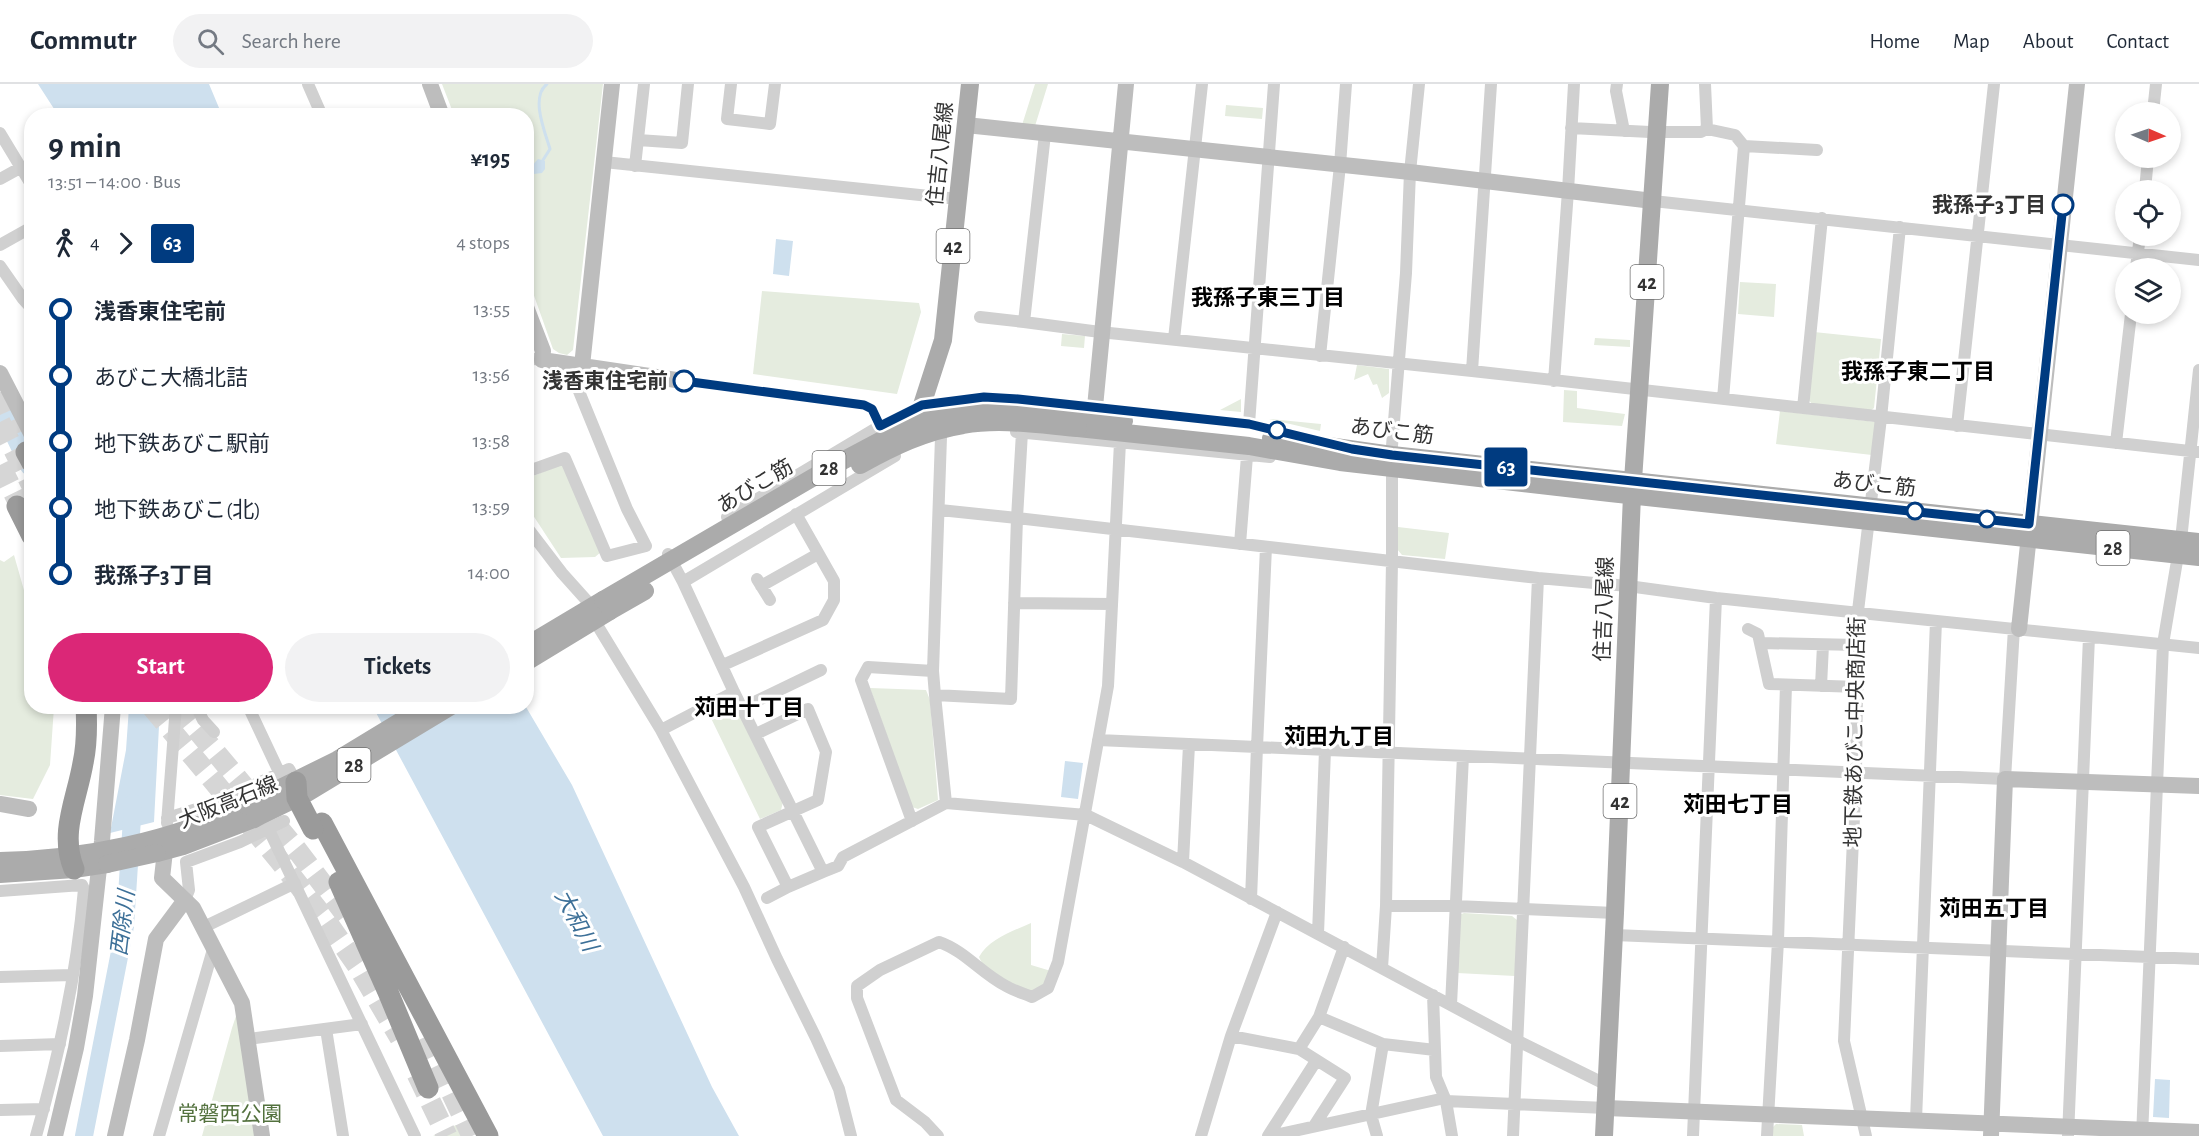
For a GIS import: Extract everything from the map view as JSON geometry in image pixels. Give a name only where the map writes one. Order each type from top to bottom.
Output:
[{"type":"highway","points":[[17,506],[24,520]]},
{"type":"highway","points":[[73,859],[69,825],[86,747],[86,714]]},
{"type":"highway","points":[[73,859],[97,755],[100,714]]},
{"type":"highway","points":[[303,801],[371,951],[428,1089]]},
{"type":"highway","points":[[303,801],[488,1136]]},
{"type":"main road","name":"住吉八尾線","points":[[922,405],[943,340],[970,84]]},
{"type":"main road","name":"住吉八尾線","points":[[1604,1136],[1632,488],[1660,84]]},
{"type":"main road","name":"あびこ筋","points":[[595,613],[831,466],[912,424],[930,417],[964,410],[1078,422],[1249,435],[1392,462],[2179,548],[2199,557]]},
{"type":"main road","name":"あびこ筋","points":[[2179,548],[2199,542]]},
{"type":"main road","name":"28","points":[[534,642],[595,613]]},
{"type":"main road","name":"28","points":[[534,656],[595,613]]},
{"type":"main road","name":"大阪高石線","points":[[303,801],[337,760],[413,714]]},
{"type":"main road","name":"大阪高石線","points":[[0,861],[104,857],[219,818],[256,818],[303,801],[439,714]]},
{"type":"main road","name":"大阪高石線","points":[[0,874],[73,859]]},
{"type":"street","points":[[308,84],[318,108]]},
{"type":"street","points":[[430,84],[439,108]]},
{"type":"street","points":[[534,469],[566,458],[607,555],[646,546],[627,509],[576,384],[582,366],[612,84]]},
{"type":"street","points":[[635,166],[644,84]]},
{"type":"street","points":[[638,140],[682,143],[688,84]]},
{"type":"street","points":[[731,84],[727,118],[770,124],[775,84]]},
{"type":"street","points":[[1095,407],[1100,332],[1126,84]]},
{"type":"street","points":[[1174,339],[1202,84]]},
{"type":"street","points":[[1249,424],[1274,84]]},
{"type":"street","points":[[1320,357],[1346,84]]},
{"type":"street","points":[[1382,968],[1386,906],[1392,462],[1410,172],[1419,84]]},
{"type":"street","points":[[1472,371],[1491,84]]},
{"type":"street","points":[[1554,381],[1574,84]]},
{"type":"street","points":[[1617,84],[1616,91],[1624,131]]},
{"type":"street","points":[[1705,84],[1707,129]]},
{"type":"street","points":[[1957,426],[1994,84]]},
{"type":"street","points":[[1988,1131],[1999,950],[2005,779],[2016,628],[2040,434],[2076,84]]},
{"type":"street","points":[[2154,102],[2156,84]]},
{"type":"street","points":[[966,125],[2199,260]]},
{"type":"street","points":[[1571,128],[1657,132],[1701,132],[1707,129],[1735,135],[1744,146],[1723,399]]},
{"type":"street","points":[[0,133],[24,174]]},
{"type":"street","points":[[1024,322],[1045,134]]},
{"type":"street","points":[[1744,146],[1817,150]]},
{"type":"street","points":[[604,162],[958,199]]},
{"type":"street","points":[[0,179],[20,168]]},
{"type":"street","points":[[1803,408],[1822,218]]},
{"type":"street","name":"地下鉄あびこ中央商店街","points":[[1866,1136],[1844,1041],[1856,772],[1858,611],[1881,418],[1900,227]]},
{"type":"street","points":[[0,245],[24,232]]},
{"type":"street","points":[[2137,258],[2139,246]]},
{"type":"street","points":[[0,267],[24,295]]},
{"type":"street","points":[[980,317],[1320,357],[1472,371],[2195,451]]},
{"type":"street","points":[[2116,443],[2130,324]]},
{"type":"street","points":[[534,328],[543,351],[535,359]]},
{"type":"street","points":[[535,359],[864,405],[872,409],[880,426]]},
{"type":"street","points":[[2142,1133],[2163,644],[2195,451],[2199,370]]},
{"type":"street","points":[[0,373],[24,435]]},
{"type":"street","points":[[984,397],[991,408],[991,418],[986,430]]},
{"type":"street","points":[[823,872],[667,553],[880,426],[922,405],[984,397],[1249,424],[1346,455]]},
{"type":"street","points":[[911,447],[922,405]]},
{"type":"street","points":[[683,582],[911,447],[941,437],[986,430],[1247,456],[1346,455]]},
{"type":"street","points":[[935,695],[1011,699],[1022,432]]},
{"type":"street","points":[[941,437],[933,671],[946,803]]},
{"type":"street","points":[[938,1136],[925,1122],[896,1100],[857,998],[857,986],[880,970],[939,942],[972,961],[1005,986],[1032,997],[1048,988],[1058,962],[1108,686],[1120,442]]},
{"type":"street","points":[[1240,544],[1247,456]]},
{"type":"street","points":[[827,458],[824,467],[834,484],[845,485]]},
{"type":"street","points":[[940,510],[1538,578],[1628,586],[1716,598],[2199,648]]},
{"type":"street","points":[[723,665],[823,620],[834,600],[834,581],[796,514]]},
{"type":"street","points":[[534,536],[595,613],[661,730],[744,887],[839,1089],[851,1136]]},
{"type":"street","points":[[1251,899],[1266,547]]},
{"type":"street","points":[[770,600],[759,582],[818,554]]},
{"type":"street","points":[[1513,1136],[1538,578]]},
{"type":"street","points":[[1693,1136],[1716,598]]},
{"type":"street","points":[[1014,603],[1112,603]]},
{"type":"street","points":[[1916,1120],[1936,621]]},
{"type":"street","points":[[1748,629],[1758,634],[1769,684],[1858,687]]},
{"type":"street","points":[[2068,1132],[2090,637]]},
{"type":"street","points":[[1761,643],[1858,645]]},
{"type":"street","points":[[1821,686],[1823,645]]},
{"type":"street","points":[[912,821],[861,680],[868,667],[933,671]]},
{"type":"street","points":[[742,708],[814,671]]},
{"type":"street","points":[[1767,1136],[1778,941],[1786,685]]},
{"type":"street","points":[[661,730],[734,692]]},
{"type":"street","points":[[756,734],[808,709],[826,752],[818,800],[758,827],[788,888]]},
{"type":"street","points":[[55,1136],[76,1048],[104,857],[113,714]]},
{"type":"street","points":[[175,714],[163,838],[162,878],[194,908],[242,1003],[262,1136]]},
{"type":"street","points":[[200,714],[214,732]]},
{"type":"street","points":[[163,838],[213,804],[303,801],[253,714]]},
{"type":"street","points":[[1098,740],[2199,786]]},
{"type":"street","points":[[1183,862],[1189,745]]},
{"type":"street","points":[[1318,934],[1325,750]]},
{"type":"street","points":[[1451,1005],[1463,756]]},
{"type":"street","points":[[767,898],[838,866],[843,857],[946,803],[1086,815],[1183,862],[1518,1041],[1607,1085]]},
{"type":"street","points":[[0,804],[23,806],[29,809]]},
{"type":"street","points":[[256,818],[295,883],[415,1136]]},
{"type":"street","points":[[115,1136],[137,1040],[156,939],[185,900],[189,890],[186,862],[256,818],[284,821]]},
{"type":"street","points":[[204,927],[295,883]]},
{"type":"street","points":[[0,891],[82,885],[84,889],[81,927],[60,1044],[36,1136]]},
{"type":"street","points":[[1386,906],[1455,906],[1615,913]]},
{"type":"street","points":[[1205,1135],[1231,1036],[1277,912]]},
{"type":"street","points":[[1614,935],[2199,959]]},
{"type":"street","points":[[159,1136],[214,946]]},
{"type":"street","points":[[1299,1049],[1319,1017],[1344,947]]},
{"type":"street","points":[[0,977],[72,975]]},
{"type":"street","points":[[1433,995],[1436,1077],[1446,1099],[1452,1136]]},
{"type":"street","points":[[1319,1017],[1383,1044],[1435,1050]]},
{"type":"street","points":[[248,1039],[362,1024]]},
{"type":"street","points":[[326,1029],[343,1136]]},
{"type":"street","points":[[1231,1036],[1299,1049],[1345,1078],[1314,1126]]},
{"type":"street","points":[[0,1046],[60,1044]]},
{"type":"street","points":[[1377,1136],[1371,1115],[1383,1044]]},
{"type":"street","points":[[1270,1136],[1316,1060]]},
{"type":"street","points":[[1270,1136],[1446,1099],[1514,1104],[1916,1120],[1988,1131],[2199,1132]]},
{"type":"street","points":[[0,1110],[44,1109]]},
{"type":"green space","points":[[442,84],[603,84],[573,350],[567,355],[553,349],[534,296],[534,108],[451,108]]},
{"type":"green space","points":[[1035,84],[1048,84],[1035,126],[1022,125]]},
{"type":"green space","points":[[1226,105],[1263,108],[1262,119],[1225,116]]},
{"type":"green space","points":[[1740,282],[1776,284],[1774,317],[1738,314]]},
{"type":"green space","points":[[762,291],[919,303],[921,312],[897,394],[753,374]]},
{"type":"green space","points":[[1814,332],[1881,339],[1874,408],[1870,411],[1812,404],[1808,399]]},
{"type":"green space","points":[[1062,334],[1085,336],[1084,348],[1061,346]]},
{"type":"green space","points":[[1595,338],[1630,340],[1630,347],[1594,345]]},
{"type":"green space","points":[[1357,365],[1389,369],[1389,393],[1382,398],[1377,384],[1373,385],[1368,374],[1354,380]]},
{"type":"green space","points":[[1564,390],[1577,391],[1577,408],[1625,414],[1622,426],[1563,422]]},
{"type":"green space","points":[[1241,399],[1241,412],[1220,410]]},
{"type":"green space","points":[[1780,411],[1876,422],[1872,455],[1776,444]]},
{"type":"green space","points":[[1269,419],[1321,424],[1320,431]]},
{"type":"green space","points":[[562,464],[601,552],[595,557],[561,558],[534,517],[534,476]]},
{"type":"green space","points":[[1398,527],[1449,533],[1445,559],[1402,555],[1397,549]]},
{"type":"green space","points":[[14,555],[24,590],[24,714],[54,714],[50,765],[33,799],[0,795],[0,560],[4,562]]},
{"type":"green space","points":[[870,688],[926,690],[930,700],[938,800],[918,809],[912,807]]},
{"type":"green space","points":[[731,701],[735,703],[784,798],[781,810],[760,819],[708,712]]},
{"type":"green space","points":[[1464,913],[1512,916],[1517,920],[1515,976],[1457,973],[1459,915]]},
{"type":"green space","points":[[1031,923],[1031,965],[1051,971],[1046,984],[1029,991],[984,967],[979,957],[995,940]]},
{"type":"green space","name":"常磐西公園","points":[[237,1013],[257,1136],[202,1136],[232,1028]]},
{"type":"green space","points":[[1776,1124],[1802,1125],[1804,1136],[1771,1136],[1772,1128]]},
{"type":"green space","points":[[456,1125],[462,1136],[433,1136]]},
{"type":"water","points":[[38,84],[209,84],[219,108],[53,108]]},
{"type":"water","points":[[538,159],[545,161],[545,169],[542,173],[534,174],[534,164]]},
{"type":"water","points":[[776,239],[793,241],[789,276],[773,274]]},
{"type":"water","points":[[129,714],[160,714],[154,822],[110,833],[126,750]]},
{"type":"water","name":"大和川","points":[[377,714],[530,714],[572,785],[712,1087],[739,1136],[603,1136]]},
{"type":"water","points":[[1065,761],[1083,763],[1078,799],[1061,797]]},
{"type":"water","points":[[2155,1079],[2170,1080],[2169,1118],[2153,1117]]},
{"type":"waterway","points":[[543,160],[550,149],[539,106],[542,90],[547,84]]},
{"type":"waterway","name":"西除川","points":[[0,406],[24,456]]},
{"type":"waterway","name":"西除川","points":[[84,1136],[125,926],[133,803]]},
{"type":"tunnel","points":[[0,392],[18,433]]},
{"type":"tunnel","points":[[0,422],[24,470]]},
{"type":"tunnel","points":[[0,465],[24,514]]},
{"type":"tunnel","points":[[158,714],[322,915],[357,965],[400,1038]]},
{"type":"tunnel","points":[[184,714],[297,850],[352,923]]},
{"type":"tunnel","points":[[425,1037],[472,1136]]},
{"type":"tunnel","points":[[417,1074],[447,1136]]},
{"type":"bus line","name":"63","points":[[684,381],[869,406],[880,426],[922,405],[984,397],[1018,399],[1249,424],[1352,449],[1392,455],[2029,524],[2063,205]]},
{"type":"place","name":"我孫子3丁目","points":[[2063,205]]},
{"type":"place","name":"浅香東住宅前","points":[[684,381]]},
{"type":"district","name":"我孫子東三丁目","points":[[1268,297]]},
{"type":"district","name":"我孫子東二丁目","points":[[1918,371]]},
{"type":"district","name":"苅田十丁目","points":[[749,707]]},
{"type":"district","name":"苅田九丁目","points":[[1339,736]]},
{"type":"district","name":"苅田七丁目","points":[[1738,804]]},
{"type":"district","name":"苅田五丁目","points":[[1994,908]]}]
